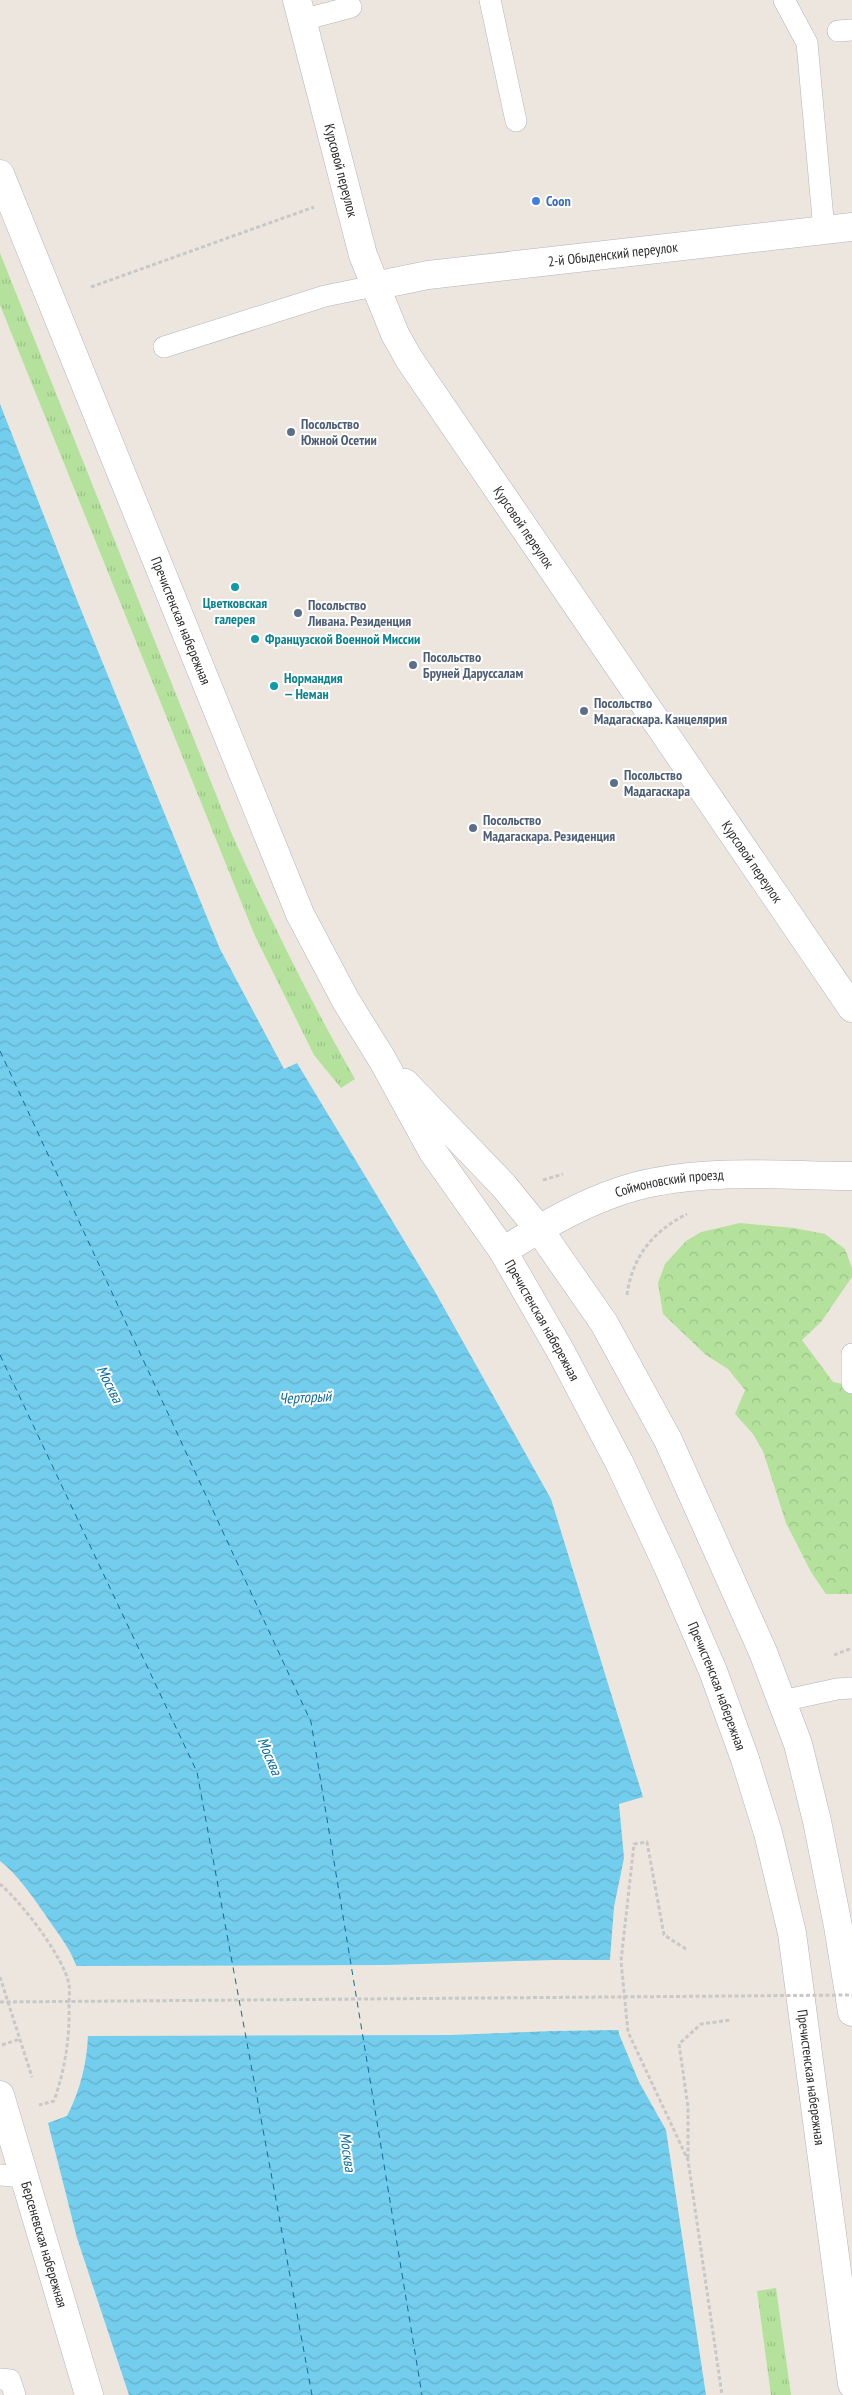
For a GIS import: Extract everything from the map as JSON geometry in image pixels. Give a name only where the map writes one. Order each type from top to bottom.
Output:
[{"type":"main road","name":"Курсовой переулок","points":[[300,10],[363,255],[395,334],[409,359],[852,1008]]},
{"type":"main road","name":"Пречистенская набережная","points":[[0,174],[300,914],[346,1001],[382,1059],[434,1152],[503,1251],[560,1350],[620,1464],[668,1567],[713,1671],[745,1759],[768,1833],[792,1933],[852,2384]]},
{"type":"main road","name":"2-й Обыденский переулок","points":[[374,286],[428,275],[852,227]]},
{"type":"main road","name":"Пречистенская набережная","points":[[382,1059],[464,1143],[538,1228],[604,1323],[668,1440],[763,1652],[798,1744],[817,1821],[838,1926],[852,2012]]},
{"type":"main road","name":"Соймоновский проезд","points":[[503,1251],[538,1228],[606,1196],[654,1182],[702,1176],[852,1176]]},
{"type":"main road","name":"Берсеневская набережная","points":[[0,2095],[12,2176],[89,2395]]},
{"type":"lane","points":[[490,0],[516,121]]},
{"type":"lane","points":[[784,0],[807,43],[824,230]]},
{"type":"lane","points":[[300,10],[351,7]]},
{"type":"lane","points":[[164,347],[325,296],[374,286]]},
{"type":"lane","points":[[852,1354],[852,1383]]},
{"type":"lane","points":[[782,1701],[837,1689],[852,1688]]},
{"type":"lane","points":[[0,2379],[10,2380],[15,2395]]},
{"type":"path","points":[[91,287],[315,207]]},
{"type":"path","points":[[620,1350],[630,1276],[648,1243],[672,1222],[693,1210]]},
{"type":"path","points":[[827,1658],[852,1648]]},
{"type":"path","points":[[686,1949],[664,1935],[647,1842],[634,1844],[621,1961],[628,2032],[688,2160]]},
{"type":"path","points":[[0,1884],[28,1914],[50,1944],[69,1984],[70,2029],[64,2072],[54,2101],[39,2105],[37,2098]]},
{"type":"path","points":[[0,1976],[33,2082]]},
{"type":"path","points":[[0,2002],[852,1995]]},
{"type":"path","points":[[722,2395],[688,2160],[688,2107],[679,2044],[701,2024],[731,2020]]},
{"type":"path","points":[[2,2045],[20,2039]]},
{"type":"green space","points":[[0,253],[231,832],[290,957],[355,1079],[341,1088],[314,1055],[255,936],[0,305]]},
{"type":"green space","points":[[740,1223],[794,1228],[825,1234],[845,1249],[852,1268],[852,1277],[821,1322],[802,1340],[833,1382],[852,1386],[852,1594],[826,1594],[811,1572],[786,1523],[763,1451],[753,1434],[735,1414],[745,1390],[728,1369],[706,1355],[663,1314],[658,1283],[665,1264],[686,1241],[701,1232]]},
{"type":"green space","points":[[776,2288],[791,2395],[771,2395],[757,2291]]},
{"type":"water","points":[[0,404],[79,605],[220,949],[284,1069],[297,1063],[434,1290],[551,1499],[643,1797],[619,1804],[624,1858],[614,1907],[610,1959],[619,2034],[639,2082],[666,2130],[706,2395],[129,2395],[77,2238],[48,2123],[67,2116],[81,2080],[88,2042],[88,2022],[82,1984],[70,1952],[36,1901],[13,1873],[0,1861]]},
{"type":"pier","points":[[612,1960],[621,2030],[451,2035],[86,2036],[84,2005],[74,1966],[386,1965]]},
{"type":"ferry route","points":[[0,1051],[311,1722],[422,2395]]},
{"type":"ferry route","points":[[0,1355],[197,1772],[312,2395]]},
{"type":"place","name":"Coon","points":[[536,201]]},
{"type":"place","name":"Посольство Южной Осетии","points":[[291,432]]},
{"type":"place","name":"Цветковская галерея","points":[[235,587]]},
{"type":"place","name":"Посольство Ливана. Резиденция","points":[[298,613]]},
{"type":"place","name":"Французской Военной Миссии","points":[[255,639]]},
{"type":"place","name":"Посольство Бруней Даруссалам","points":[[413,665]]},
{"type":"place","name":"Нормандия — Неман","points":[[274,686]]},
{"type":"place","name":"Посольство Мадагаскара. Канцелярия","points":[[584,711]]},
{"type":"place","name":"Посольство Мадагаскара","points":[[614,783]]},
{"type":"place","name":"Посольство Мадагаскара. Резиденция","points":[[473,828]]},
{"type":"water label","name":"Москва","points":[[110,1384]]},
{"type":"water label","name":"Черторый","points":[[305,1397]]},
{"type":"water label","name":"Москва","points":[[270,1756]]},
{"type":"water label","name":"Москва","points":[[348,2152]]}]
